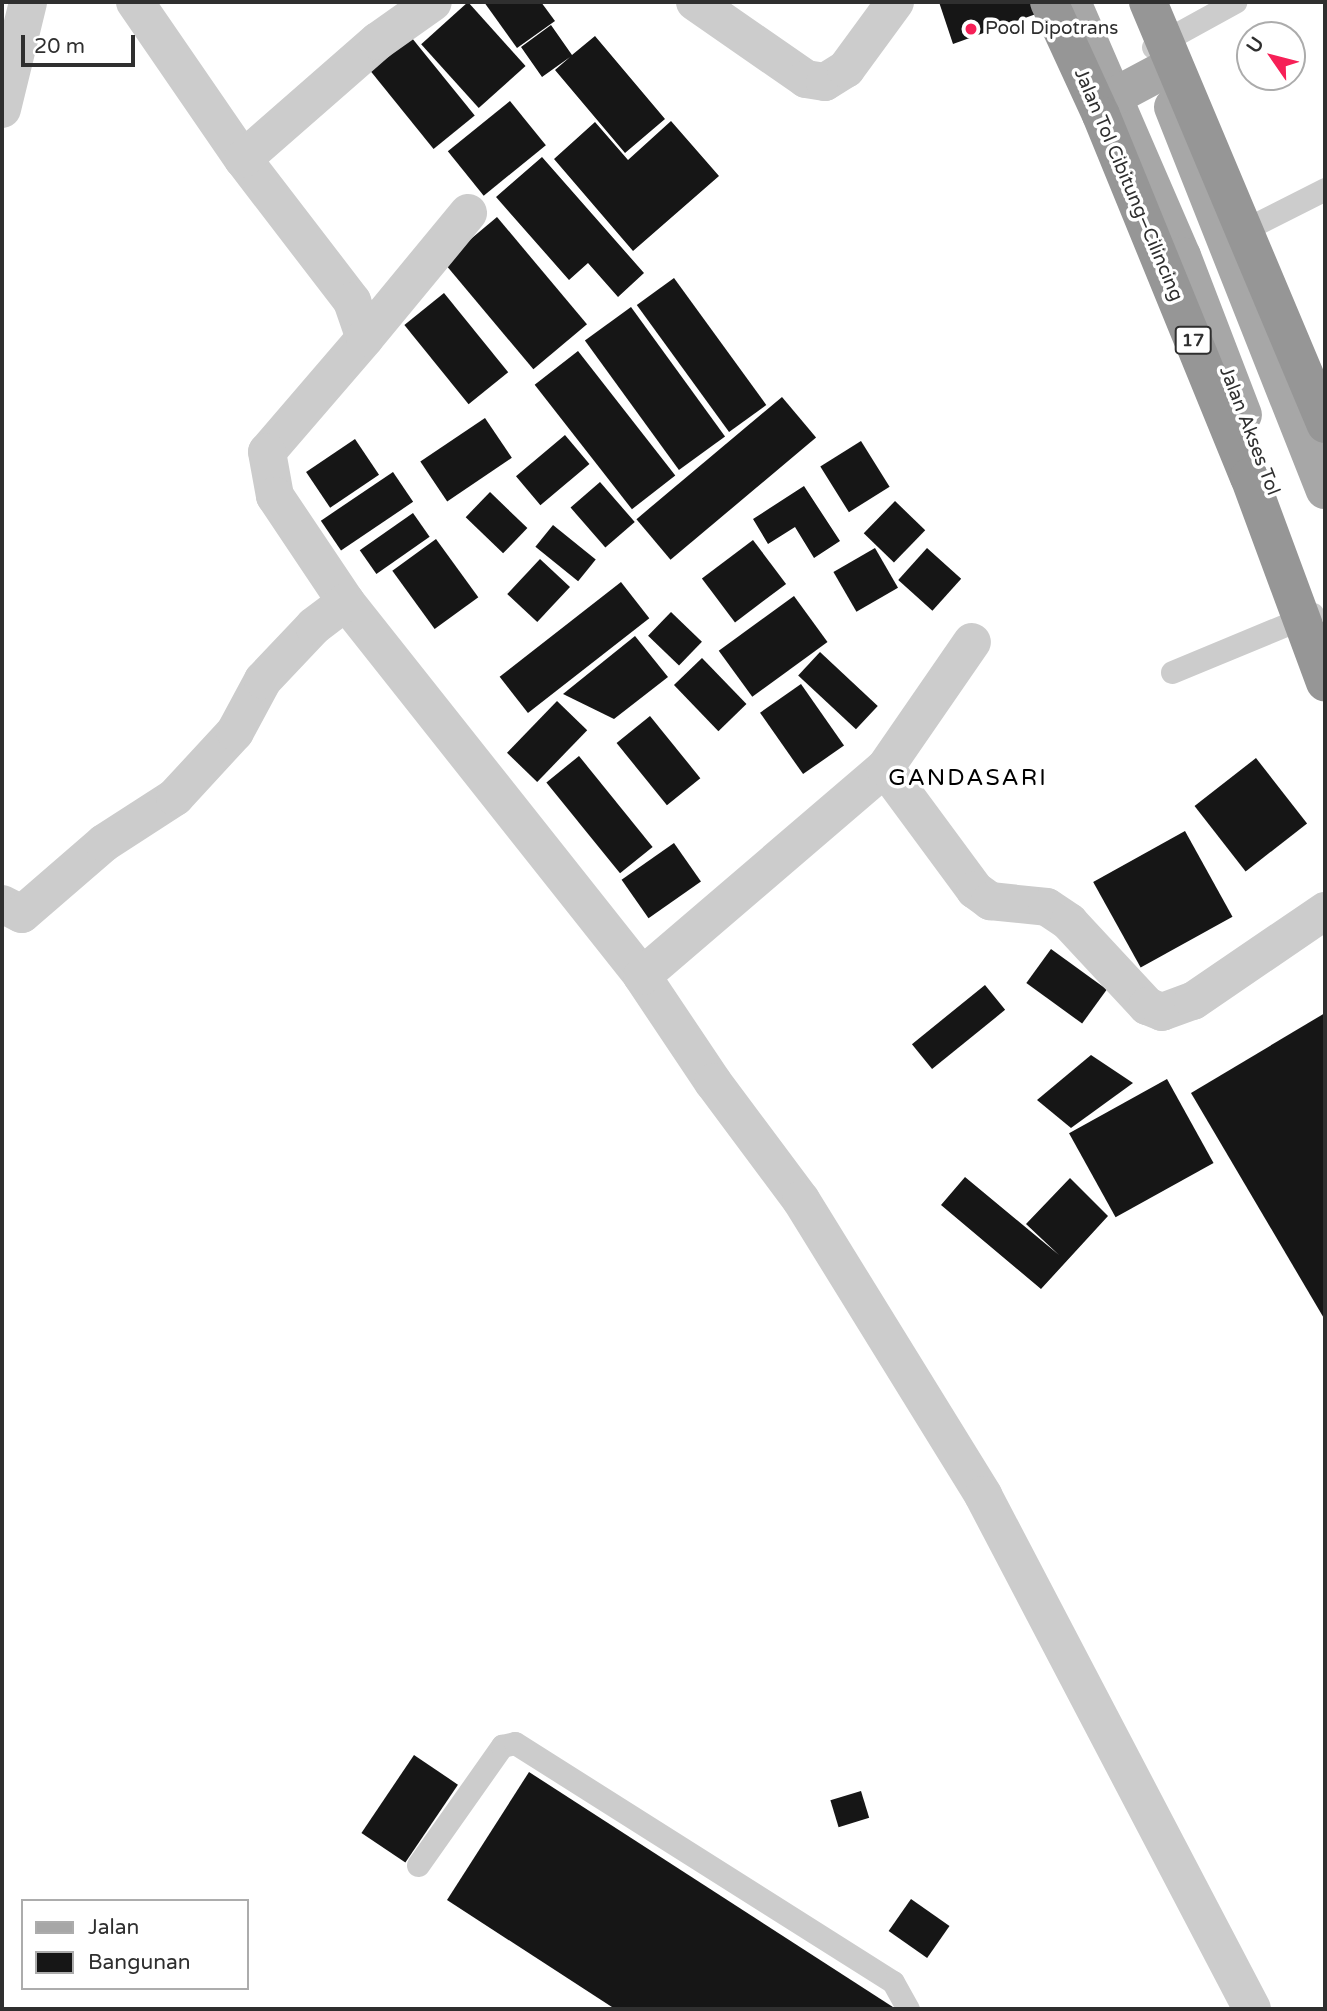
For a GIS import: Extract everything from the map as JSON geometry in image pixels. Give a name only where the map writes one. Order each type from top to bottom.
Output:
[{"type":"highway","name":"Jalan Tol Cibitung–Cilincing","points":[[1048,2],[1101,115],[1238,451],[1325,682]]},
{"type":"highway","points":[[1148,2],[1325,424]]},
{"type":"main road","name":"Jalan Akses Tol","points":[[1072,2],[1115,96],[1182,256],[1322,621]]},
{"type":"main road","points":[[1130,2],[1325,491]]},
{"type":"main road","points":[[1115,96],[1155,60]]},
{"type":"street","points":[[2,109],[28,2]]},
{"type":"street","points":[[135,2],[243,159],[352,301],[365,338]]},
{"type":"street","points":[[243,159],[378,41],[433,2]]},
{"type":"street","points":[[695,2],[806,79],[825,82],[846,69],[895,2]]},
{"type":"street","points":[[468,213],[267,452],[275,496],[346,603],[642,976],[713,1082],[801,1200],[983,1495],[1252,2009]]},
{"type":"street","points":[[2,904],[22,914],[104,843],[175,797],[235,732],[263,680],[314,626],[346,603]]},
{"type":"street","points":[[642,976],[885,768],[972,642]]},
{"type":"street","points":[[885,768],[975,890],[990,901],[1048,907],[1069,922],[1147,1006],[1162,1012],[1193,1001],[1325,911]]},
{"type":"lane","points":[[1155,60],[1235,2]]},
{"type":"lane","points":[[1223,240],[1325,190]]},
{"type":"lane","points":[[1172,672],[1322,621]]},
{"type":"lane","points":[[418,1865],[502,1746],[515,1743],[893,1982],[908,2009]]},
{"type":"building","points":[[468,2],[526,66],[479,108],[421,44]]},
{"type":"building","points":[[484,2],[541,2],[555,21],[517,48]]},
{"type":"building","name":"Pool Dipotrans","points":[[939,2],[1032,2],[1036,14],[953,44]]},
{"type":"building","points":[[551,25],[572,55],[595,36],[665,119],[625,153],[555,70],[570,57],[542,77],[521,47]]},
{"type":"building","points":[[403,27],[475,116],[434,149],[362,60]]},
{"type":"building","points":[[510,101],[546,145],[484,196],[448,151]]},
{"type":"building","points":[[671,121],[719,176],[633,251],[554,159],[595,122],[628,160]]},
{"type":"building","points":[[542,157],[644,273],[618,297],[588,263],[569,280],[496,197]]},
{"type":"building","points":[[497,217],[587,324],[533,369],[443,262]]},
{"type":"building","points":[[674,278],[766,405],[729,432],[637,305]]},
{"type":"building","points":[[444,293],[508,372],[469,404],[404,325]]},
{"type":"building","points":[[631,307],[725,436],[679,470],[585,341]]},
{"type":"building","points":[[578,351],[675,476],[632,509],[535,385]]},
{"type":"building","points":[[782,397],[816,438],[671,560],[636,519]]},
{"type":"building","points":[[485,418],[512,458],[447,501],[420,462]]},
{"type":"building","points":[[565,435],[589,464],[540,505],[516,476]]},
{"type":"building","points":[[355,439],[379,475],[330,508],[306,472]]},
{"type":"building","points":[[861,441],[890,487],[849,512],[820,466]]},
{"type":"building","points":[[393,472],[413,502],[341,550],[321,521]]},
{"type":"building","points":[[600,482],[635,522],[605,548],[571,508]]},
{"type":"building","points":[[804,486],[840,541],[814,558],[795,527],[768,544],[753,519]]},
{"type":"building","points":[[490,492],[527,528],[503,553],[466,517]]},
{"type":"building","points":[[895,501],[925,530],[894,563],[864,533]]},
{"type":"building","points":[[413,513],[430,537],[376,574],[360,550]]},
{"type":"building","points":[[553,525],[596,560],[578,581],[535,547]]},
{"type":"building","points":[[436,539],[478,597],[435,629],[392,571]]},
{"type":"building","points":[[753,540],[786,584],[735,622],[702,579]]},
{"type":"building","points":[[875,548],[898,588],[856,612],[833,572]]},
{"type":"building","points":[[927,548],[961,579],[932,611],[898,580]]},
{"type":"building","points":[[540,559],[570,587],[537,622],[507,594]]},
{"type":"building","points":[[621,582],[649,618],[528,713],[500,677]]},
{"type":"building","points":[[794,596],[828,642],[752,697],[719,651]]},
{"type":"building","points":[[671,612],[702,642],[679,666],[648,636]]},
{"type":"building","points":[[635,636],[668,677],[614,719],[563,694]]},
{"type":"building","points":[[820,652],[878,706],[856,729],[798,675]]},
{"type":"building","points":[[702,658],[746,704],[718,731],[674,685]]},
{"type":"building","points":[[801,684],[844,745],[803,774],[760,713]]},
{"type":"building","points":[[557,701],[587,730],[537,782],[507,753]]},
{"type":"building","points":[[650,716],[700,778],[667,805],[617,743]]},
{"type":"building","points":[[579,756],[653,847],[620,873],[546,782]]},
{"type":"building","points":[[1256,758],[1307,823],[1246,871],[1195,806]]},
{"type":"building","points":[[1185,831],[1233,917],[1141,968],[1093,882]]},
{"type":"building","points":[[674,843],[701,882],[649,918],[622,880]]},
{"type":"building","points":[[1051,949],[1107,990],[1082,1024],[1026,983]]},
{"type":"building","points":[[985,985],[1005,1010],[932,1069],[912,1044]]},
{"type":"building","points":[[1325,1013],[1325,1320],[1191,1093]]},
{"type":"building","points":[[1091,1055],[1133,1083],[1071,1128],[1037,1100]]},
{"type":"building","points":[[1167,1079],[1214,1163],[1116,1217],[1069,1133]]},
{"type":"building","points":[[965,1177],[1059,1255],[1026,1224],[1070,1178],[1108,1216],[1041,1289],[941,1205]]},
{"type":"building","points":[[414,1755],[458,1785],[405,1863],[361,1833]]},
{"type":"building","points":[[529,1772],[896,2009],[615,2009],[447,1900]]},
{"type":"building","points":[[861,1791],[869,1818],[839,1827],[830,1800]]},
{"type":"building","points":[[911,1899],[950,1926],[927,1958],[889,1931]]},
{"type":"place","name":"Pool Dipotrans","points":[[971,29]]},
{"type":"district","name":"GANDASARI","points":[[968,778]]}]
